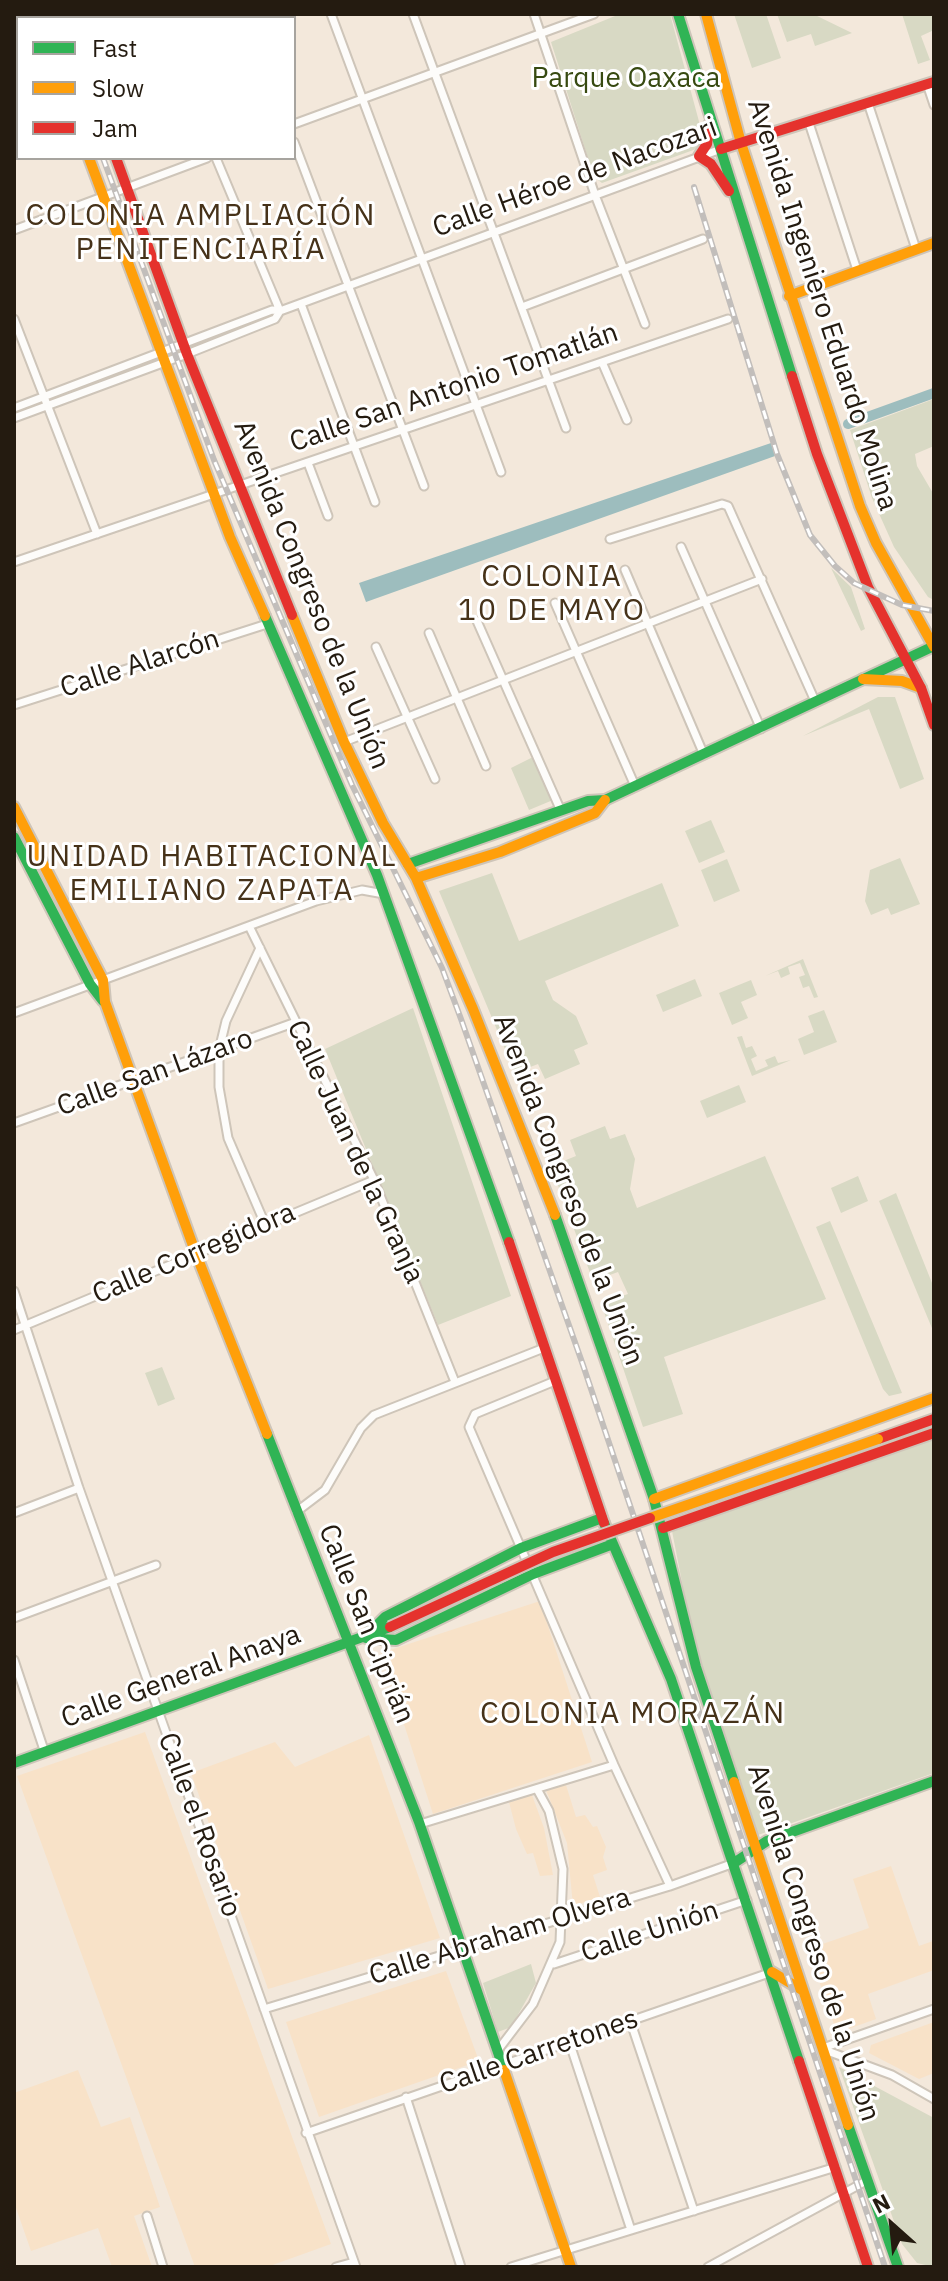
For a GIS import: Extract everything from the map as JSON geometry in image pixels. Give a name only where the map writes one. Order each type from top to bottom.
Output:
[{"type":"main road","points":[[14,16],[22,14]]},
{"type":"main road","name":"Avenida Ingeniero Eduardo Molina","points":[[678,14],[817,454],[868,587],[921,688],[934,725]]},
{"type":"main road","name":"Avenida Ingeniero Eduardo Molina","points":[[706,14],[741,143],[839,446],[876,543],[934,646]]},
{"type":"main road","name":"Calle Héroe de Nacozari","points":[[721,149],[931,83]]},
{"type":"main road","points":[[711,111],[709,138],[699,156],[711,164],[737,202]]},
{"type":"main road","name":"Avenida Congreso de la Unión","points":[[90,160],[213,495],[384,894],[481,1160],[602,1518],[661,1653],[772,1972],[868,2267]]},
{"type":"main road","name":"Avenida Congreso de la Unión","points":[[117,160],[185,349],[344,742],[383,823],[416,878],[546,1191],[654,1499],[689,1643],[802,1990],[898,2267]]},
{"type":"main road","points":[[789,296],[934,243]]},
{"type":"main road","points":[[408,864],[588,801],[605,800],[761,729],[857,679],[934,646]]},
{"type":"main road","points":[[857,679],[902,681],[921,688]]},
{"type":"main road","points":[[416,878],[500,852],[595,813],[605,800]]},
{"type":"main road","points":[[14,807],[19,827],[103,980]]},
{"type":"main road","name":"Calle San Ciprián","points":[[14,837],[90,984],[105,1002]]},
{"type":"main road","name":"Calle San Ciprián","points":[[103,980],[105,1002],[196,1254],[420,1824],[571,2267]]},
{"type":"main road","points":[[654,1499],[934,1398]]},
{"type":"main road","name":"Calle General Anaya","points":[[14,1763],[364,1638],[553,1552],[934,1419]]},
{"type":"main road","points":[[663,1528],[934,1433]]},
{"type":"main road","name":"Calle General Anaya","points":[[364,1638],[385,1617],[521,1548],[602,1518]]},
{"type":"main road","name":"Calle General Anaya","points":[[364,1638],[396,1640],[533,1574],[613,1544]]},
{"type":"main road","points":[[734,1863],[756,1847],[934,1781]]},
{"type":"main road","points":[[772,1972],[802,1990]]},
{"type":"street","points":[[331,14],[501,472]]},
{"type":"street","points":[[413,14],[566,428]]},
{"type":"street","points":[[534,14],[595,195],[645,324]]},
{"type":"street","points":[[296,123],[594,14]]},
{"type":"street","points":[[931,83],[934,105]]},
{"type":"street","points":[[868,103],[916,249]]},
{"type":"street","points":[[809,123],[857,270]]},
{"type":"street","points":[[296,147],[424,486]]},
{"type":"street","name":"Calle Héroe de Nacozari","points":[[14,418],[46,401],[275,319],[280,311],[721,149]]},
{"type":"street","points":[[14,230],[202,160]]},
{"type":"street","points":[[217,160],[280,311]]},
{"type":"street","points":[[522,307],[703,239]]},
{"type":"street","points":[[301,304],[375,502]]},
{"type":"street","points":[[14,319],[97,534]]},
{"type":"street","name":"Calle San Antonio Tomatlán","points":[[14,562],[728,319]]},
{"type":"street","points":[[602,362],[627,420]]},
{"type":"street","name":"Calle Héroe de Nacozari","points":[[14,408],[46,401]]},
{"type":"street","points":[[308,463],[328,516]]},
{"type":"street","points":[[610,539],[722,504],[728,506],[815,701]]},
{"type":"street","points":[[681,547],[761,729]]},
{"type":"street","points":[[625,570],[704,756]]},
{"type":"street","points":[[344,742],[762,579]]},
{"type":"street","points":[[555,603],[635,786]]},
{"type":"street","points":[[477,621],[561,811]]},
{"type":"street","name":"Calle Alarcón","points":[[14,705],[267,624]]},
{"type":"street","points":[[429,633],[486,766]]},
{"type":"street","points":[[376,647],[435,779]]},
{"type":"street","points":[[14,1013],[316,901],[362,890],[384,894]]},
{"type":"street","name":"Calle Juan de la Granja","points":[[249,926],[374,1180],[455,1382]]},
{"type":"street","points":[[260,948],[236,993],[219,1050],[221,1100],[228,1138],[265,1224]]},
{"type":"street","name":"Calle San Lázaro","points":[[14,1123],[296,1022]]},
{"type":"street","name":"Calle Corregidora","points":[[14,1330],[374,1180]]},
{"type":"street","name":"Calle el Rosario","points":[[14,1291],[111,1581],[355,2264]]},
{"type":"street","points":[[296,1512],[325,1490],[361,1428],[374,1415],[544,1348]]},
{"type":"street","points":[[555,1381],[475,1414],[469,1422],[614,1765],[670,1886]]},
{"type":"street","points":[[14,1513],[79,1488]]},
{"type":"street","points":[[14,1618],[156,1565]]},
{"type":"street","points":[[14,1660],[45,1753]]},
{"type":"street","points":[[420,1824],[614,1765]]},
{"type":"street","points":[[498,2050],[533,2004],[554,1964],[562,1918],[563,1869],[558,1842],[537,1789]]},
{"type":"street","name":"Calle Abraham Olvera","points":[[264,2009],[670,1886],[734,1863]]},
{"type":"street","name":"Calle Unión","points":[[554,1964],[747,1900]]},
{"type":"street","name":"Calle Carretones","points":[[306,2133],[772,1972]]},
{"type":"street","points":[[822,2049],[934,2009]]},
{"type":"street","points":[[630,2020],[694,2211]]},
{"type":"street","points":[[569,2041],[631,2230]]},
{"type":"street","points":[[822,2049],[892,2075],[934,2099]]},
{"type":"street","points":[[406,2097],[461,2267]]},
{"type":"street","points":[[511,2267],[836,2167]]},
{"type":"street","points":[[708,2267],[868,2180]]},
{"type":"street","points":[[147,2216],[163,2267]]},
{"type":"street","points":[[336,2267],[355,2264]]},
{"type":"shaded area","points":[[540,1601],[592,1762],[433,1814],[381,1653]]},
{"type":"shaded area","points":[[145,1732],[331,2244],[267,2267],[195,2267],[17,1776]]},
{"type":"shaded area","points":[[369,1735],[440,1938],[268,1989],[191,1773],[275,1742],[295,1767]]},
{"type":"shaded area","points":[[566,1785],[576,1817],[585,1815],[593,1827],[597,1826],[606,1847],[603,1857],[607,1870],[593,1875],[600,1897],[573,1906],[567,1843],[546,1790]]},
{"type":"shaded area","points":[[532,1795],[544,1828],[553,1875],[540,1876],[533,1853],[527,1854],[516,1829],[509,1802]]},
{"type":"shaded area","points":[[891,1866],[919,1946],[933,1941],[934,1970],[868,1994],[876,2019],[837,2033],[808,1949],[869,1928],[853,1879]]},
{"type":"shaded area","points":[[446,1971],[479,2061],[319,2117],[286,2022]]},
{"type":"shaded area","points":[[934,2022],[934,2073],[919,2079],[869,2053],[871,2045]]},
{"type":"shaded area","points":[[78,2070],[101,2127],[130,2117],[160,2207],[134,2216],[152,2267],[112,2267],[98,2228],[31,2251],[14,2202],[14,2093]]},
{"type":"green space","name":"Parque Oaxaca","points":[[620,14],[670,14],[704,140],[699,148],[602,183],[594,177],[551,42]]},
{"type":"green space","points":[[734,14],[766,14],[781,58],[752,68]]},
{"type":"green space","points":[[777,14],[813,14],[852,33],[815,46],[811,34],[787,42]]},
{"type":"green space","points":[[902,14],[934,14],[934,30],[921,36],[930,60],[918,64]]},
{"type":"green space","points":[[934,399],[934,446],[915,454],[917,466],[934,495],[934,600],[928,597],[894,547],[872,498],[850,430]]},
{"type":"green space","points":[[831,568],[851,587],[865,629],[861,631]]},
{"type":"green space","points":[[878,697],[895,697],[924,779],[900,789],[869,709],[803,736]]},
{"type":"green space","points":[[533,757],[553,800],[529,810],[511,768]]},
{"type":"green space","points":[[711,820],[725,852],[699,863],[685,831]]},
{"type":"green space","points":[[900,858],[920,904],[891,915],[888,908],[871,915],[865,901],[870,870]]},
{"type":"green space","points":[[727,859],[740,891],[714,902],[701,870]]},
{"type":"green space","points":[[492,873],[519,941],[662,883],[679,926],[545,981],[553,1000],[576,1016],[588,1044],[574,1050],[580,1064],[545,1079],[538,1064],[515,1073],[439,891]]},
{"type":"green space","points":[[803,959],[818,997],[814,998],[809,986],[803,988],[799,977],[805,975],[800,963],[788,967],[790,974],[781,978],[778,971],[765,976]]},
{"type":"green space","points":[[695,979],[702,996],[663,1012],[656,995]]},
{"type":"green space","points":[[751,980],[757,995],[741,1002],[748,1018],[732,1025],[719,993]]},
{"type":"green space","points":[[413,1008],[511,1296],[438,1325],[325,1049]]},
{"type":"green space","points":[[824,1010],[837,1042],[804,1055],[798,1039],[814,1032],[808,1016]]},
{"type":"green space","points":[[742,1036],[746,1048],[752,1046],[757,1056],[751,1059],[756,1071],[768,1066],[765,1060],[775,1056],[778,1063],[791,1060],[752,1076],[737,1037]]},
{"type":"green space","points":[[739,1085],[746,1102],[707,1118],[700,1101]]},
{"type":"green space","points":[[605,1126],[610,1139],[625,1134],[635,1159],[630,1189],[637,1208],[765,1156],[826,1299],[664,1357],[683,1414],[643,1427],[601,1303],[628,1294],[618,1272],[593,1281],[551,1166],[576,1156],[570,1140]]},
{"type":"green space","points":[[858,1176],[868,1201],[841,1213],[831,1188]]},
{"type":"green space","points":[[896,1193],[934,1288],[934,1333],[879,1201]]},
{"type":"green space","points":[[830,1221],[902,1393],[889,1396],[883,1389],[816,1227]]},
{"type":"green space","points":[[162,1367],[175,1399],[158,1406],[145,1373]]},
{"type":"green space","points":[[934,1434],[934,1773],[758,1835],[699,1669],[672,1531]]},
{"type":"green space","points":[[531,1964],[536,1983],[511,2027],[498,2032],[483,1983]]},
{"type":"green space","points":[[839,2067],[934,2118],[934,2267],[917,2263],[902,2244]]},
{"type":"water","points":[[771,443],[775,456],[366,602],[359,583]]},
{"type":"waterway","points":[[848,424],[934,393]]},
{"type":"railway","points":[[104,160],[214,460],[352,785],[442,968],[461,1019],[583,1365],[885,2267]]},
{"type":"railway","points":[[694,187],[777,454],[810,535],[835,566],[854,583],[902,605],[934,611]]},
{"type":"traffic: fast","points":[[14,16],[22,14]]},
{"type":"traffic: fast","points":[[678,14],[792,376]]},
{"type":"traffic: fast","points":[[265,616],[377,875],[509,1242]]},
{"type":"traffic: fast","points":[[408,864],[588,801],[605,800],[934,646]]},
{"type":"traffic: fast","points":[[14,837],[90,984],[103,1001]]},
{"type":"traffic: fast","points":[[555,1215],[654,1499],[696,1667],[734,1782]]},
{"type":"traffic: fast","points":[[267,1434],[419,1822],[504,2070]]},
{"type":"traffic: fast","points":[[369,1633],[385,1617],[521,1548],[602,1518]]},
{"type":"traffic: fast","points":[[604,1523],[671,1679],[799,2061]]},
{"type":"traffic: fast","points":[[366,1638],[396,1640],[533,1574],[613,1544]]},
{"type":"traffic: fast","points":[[14,1763],[390,1627]]},
{"type":"traffic: fast","points":[[734,1863],[767,1841],[934,1781]]},
{"type":"traffic: fast","points":[[848,2125],[898,2267]]},
{"type":"traffic: slow","points":[[706,14],[741,143],[860,506],[876,543],[934,647]]},
{"type":"traffic: slow","points":[[90,160],[230,537],[265,616]]},
{"type":"traffic: slow","points":[[789,296],[934,243]]},
{"type":"traffic: slow","points":[[292,615],[344,742],[383,823],[416,878],[473,1009],[555,1215]]},
{"type":"traffic: slow","points":[[863,679],[902,681],[921,688]]},
{"type":"traffic: slow","points":[[416,878],[500,852],[595,813],[605,800]]},
{"type":"traffic: slow","points":[[14,807],[103,980],[105,1002],[196,1254],[267,1434]]},
{"type":"traffic: slow","points":[[654,1499],[934,1398]]},
{"type":"traffic: slow","points":[[650,1518],[878,1439]]},
{"type":"traffic: slow","points":[[734,1782],[848,2125]]},
{"type":"traffic: slow","points":[[772,1972],[802,1990]]},
{"type":"traffic: slow","points":[[504,2070],[571,2267]]},
{"type":"traffic: jam","points":[[721,149],[934,82]]},
{"type":"traffic: jam","points":[[710,123],[707,144],[699,156],[711,164],[729,191]]},
{"type":"traffic: jam","points":[[117,160],[187,354],[292,615]]},
{"type":"traffic: jam","points":[[792,376],[817,454],[868,587],[921,688],[934,725]]},
{"type":"traffic: jam","points":[[509,1242],[604,1523]]},
{"type":"traffic: jam","points":[[878,1439],[934,1419]]},
{"type":"traffic: jam","points":[[663,1528],[934,1433]]},
{"type":"traffic: jam","points":[[390,1627],[553,1552],[650,1518]]},
{"type":"traffic: jam","points":[[799,2061],[868,2267]]},
{"type":"district","name":"COLONIA AMPLIACIÓN PENITENCIARÍA","points":[[201,233]]},
{"type":"district","name":"COLONIA 10 DE MAYO","points":[[552,594]]},
{"type":"district","name":"UNIDAD HABITACIONAL EMILIANO ZAPATA","points":[[212,874]]},
{"type":"district","name":"COLONIA MORAZÁN","points":[[633,1714]]}]
